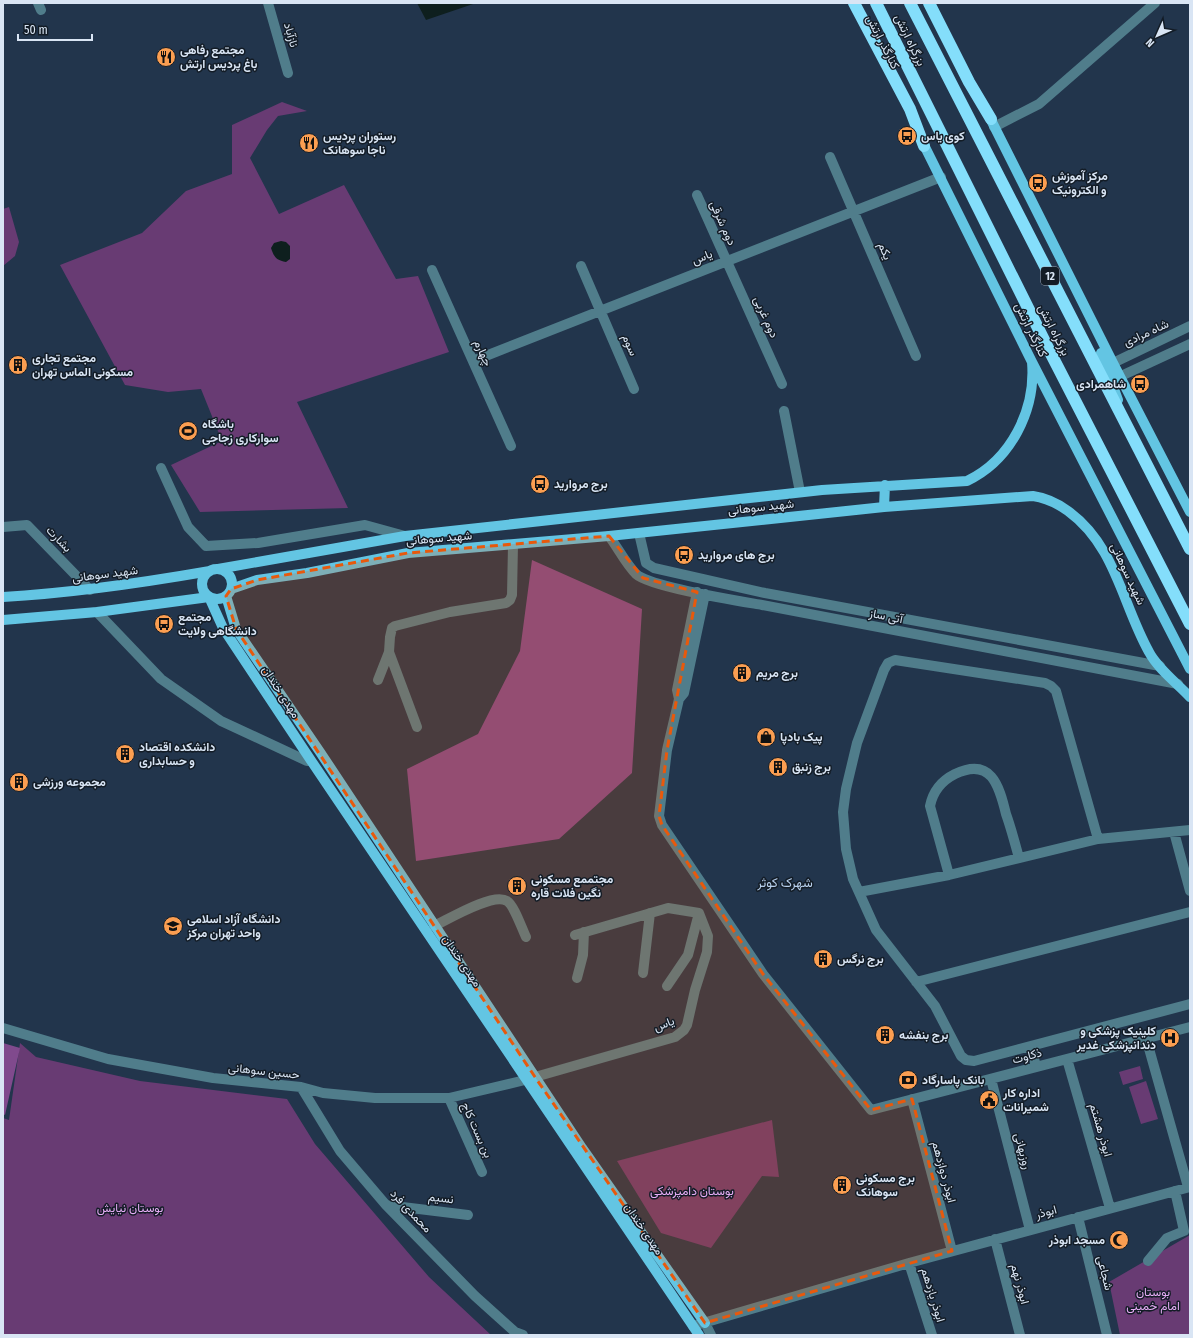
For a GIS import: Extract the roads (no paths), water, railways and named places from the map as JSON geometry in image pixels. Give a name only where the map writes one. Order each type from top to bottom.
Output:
[{"type":"highway","points":[[854,3],[910,108],[924,146]]},
{"type":"highway","name":"بزرگراه ارتش","points":[[876,3],[1048,348],[1190,624]]},
{"type":"highway","name":"بزرگراه ارتش","points":[[910,3],[1190,549]]},
{"type":"highway","points":[[929,3],[969,82],[992,123]]},
{"type":"main road","name":"کنارگذر ارتش","points":[[849,3],[941,177],[1032,362],[1190,669]]},
{"type":"main road","points":[[932,3],[1085,308],[1190,512]]},
{"type":"main road","points":[[1085,308],[1130,432]]},
{"type":"main road","name":"شهید سوهانی","points":[[3,597],[90,590],[158,580],[405,536],[800,492],[885,485],[967,481],[989,467],[1008,448],[1026,411],[1032,386],[1032,362]]},
{"type":"main road","points":[[884,507],[885,485]]},
{"type":"main road","name":"شهید سوهانی","points":[[229,592],[256,580],[307,573],[408,553],[609,536],[884,507],[1033,496],[1042,497],[1059,505],[1079,520],[1103,549],[1147,648],[1160,666],[1190,697]]},
{"type":"main road","points":[[405,536],[408,553]]},
{"type":"main road","points":[[3,620],[97,612],[209,597],[218,600],[229,592],[229,576],[214,570],[203,577],[203,590],[209,597]]},
{"type":"main road","name":"مهدی خندان","points":[[229,592],[236,629],[320,752],[434,926],[530,1078],[705,1323]]},
{"type":"main road","name":"مهدی خندان","points":[[209,597],[223,628],[232,642],[530,1078],[699,1335]]},
{"type":"street","name":"نازآباد","points":[[268,3],[288,73]]},
{"type":"street","points":[[992,123],[1039,104],[1155,3]]},
{"type":"street","name":"یکم","points":[[830,157],[916,356]]},
{"type":"street","name":"یاس","points":[[473,361],[941,177]]},
{"type":"street","name":"دوم شرقی","points":[[696,195],[727,261]]},
{"type":"street","name":"دوم غربی","points":[[727,261],[782,384]]},
{"type":"street","name":"سوم","points":[[581,266],[634,389]]},
{"type":"street","name":"چهارم","points":[[432,270],[510,446]]},
{"type":"street","name":"شاه مرادی","points":[[1113,363],[1190,326]]},
{"type":"street","points":[[1121,376],[1190,344]]},
{"type":"street","points":[[784,411],[800,492]]},
{"type":"street","points":[[161,468],[188,527],[206,546],[258,543],[365,525],[405,536]]},
{"type":"street","name":"بشارت","points":[[3,527],[27,525],[90,590]]},
{"type":"street","name":"آتی ساز","points":[[639,533],[646,564],[649,566],[765,593],[1160,666]]},
{"type":"street","name":"آتی ساز","points":[[609,536],[636,574],[643,578],[701,593],[1178,684]]},
{"type":"street","points":[[378,680],[389,652],[392,628],[450,612],[506,603],[510,600],[512,545]]},
{"type":"street","name":"ذکاوت","points":[[701,593],[677,690],[679,699],[667,750],[659,816],[662,825],[763,974],[871,1110],[1190,1027]]},
{"type":"street","points":[[762,605],[765,593]]},
{"type":"street","points":[[97,612],[161,679],[221,721],[307,761]]},
{"type":"street","points":[[389,652],[417,727]]},
{"type":"street","points":[[1098,839],[1056,691],[1051,686],[1045,683],[895,660],[888,663],[884,670],[857,743],[846,789],[843,812],[846,848],[853,879],[876,930],[935,1006],[961,1056],[966,1060],[974,1061],[1190,1004]]},
{"type":"street","points":[[1133,676],[1138,673],[1139,667],[1135,661]]},
{"type":"street","points":[[949,875],[930,806],[932,795],[940,784],[949,777],[970,768],[987,772],[999,787],[1019,858]]},
{"type":"street","points":[[859,892],[949,875],[1098,839],[1190,830]]},
{"type":"street","points":[[1174,832],[1190,891]]},
{"type":"street","points":[[434,926],[484,902],[502,899],[511,904],[526,937]]},
{"type":"street","points":[[577,978],[583,955],[579,934],[668,908],[699,913],[688,955],[667,986]]},
{"type":"street","points":[[916,982],[1190,912]]},
{"type":"street","points":[[643,973],[650,913]]},
{"type":"street","name":"یاس","points":[[530,1078],[675,1037],[684,1030],[687,1025],[695,990],[707,952],[708,936],[699,913]]},
{"type":"street","name":"حسین سوهانی","points":[[3,1028],[108,1059],[213,1078],[301,1087],[323,1093],[375,1098],[449,1098],[530,1078]]},
{"type":"street","points":[[1146,1038],[1189,1187]]},
{"type":"street","points":[[1032,1046],[1036,1067]]},
{"type":"street","name":"ابوذر هشتم","points":[[1067,1059],[1110,1208]]},
{"type":"street","name":"روزبهانی","points":[[991,1079],[1030,1230]]},
{"type":"street","name":"محمدی فرد","points":[[301,1087],[340,1151],[386,1205],[475,1296],[515,1332],[523,1335]]},
{"type":"street","name":"بن بست کاج","points":[[449,1098],[482,1172]]},
{"type":"street","name":"ابوذر دوازدهم","points":[[912,1099],[952,1251]]},
{"type":"street","name":"ابوذر","points":[[693,1326],[909,1263],[1189,1187]]},
{"type":"street","points":[[1148,1261],[1167,1238],[1184,1231],[1174,1191]]},
{"type":"street","name":"نسیم","points":[[386,1205],[468,1215]]},
{"type":"street","name":"شجاعی","points":[[1078,1217],[1107,1335]]},
{"type":"street","name":"ابوذر نهم","points":[[995,1240],[1020,1335]]},
{"type":"street","name":"ابوذر یازدهم","points":[[909,1263],[932,1335]]},
{"type":"street","name":"مهدی خندان","points":[[705,1323],[711,1335]]},
{"type":"place","name":"مجتمع رفاهی باغ پردیس ارتش","points":[[166,57]]},
{"type":"place","name":"کوی یاس","points":[[907,136]]},
{"type":"place","name":"رستوران پردیس ناجا سوهانک","points":[[309,143]]},
{"type":"place","name":"مرکز آموزش و الکترونیک","points":[[1038,183]]},
{"type":"place","name":"مجتمع تجاری مسکونی الماس تهران","points":[[18,365]]},
{"type":"place","name":"شاهمرادی","points":[[1140,384]]},
{"type":"place","name":"باشگاه سواركاری زجاجی","points":[[188,431]]},
{"type":"place","name":"برج مروارید","points":[[540,484]]},
{"type":"place","name":"برج های مروارید","points":[[684,555]]},
{"type":"place","name":"مجتمع دانشگاهی ولایت","points":[[164,624]]},
{"type":"place","name":"برج مریم","points":[[742,673]]},
{"type":"place","name":"پیک بادپا","points":[[766,737]]},
{"type":"place","name":"دانشکده اقتصاد و حسابداری","points":[[125,754]]},
{"type":"place","name":"برج زنبق","points":[[778,767]]},
{"type":"place","name":"مجموعه ورزشی","points":[[19,782]]},
{"type":"place","name":"مجتممع مسکونی نگین فلات قاره","points":[[517,886]]},
{"type":"place","name":"دانشگاه آزاد اسلامی واحد تهران مرکز","points":[[173,926]]},
{"type":"place","name":"برج نرگس","points":[[823,959]]},
{"type":"place","name":"برج بنفشه","points":[[885,1035]]},
{"type":"place","name":"کلینیک پزشکی و دندانپزشکی غدیر","points":[[1170,1038]]},
{"type":"place","name":"بانک پاسارگاد","points":[[908,1080]]},
{"type":"place","name":"اداره کار شمیرانات","points":[[989,1100]]},
{"type":"place","name":"برج مسکونی سوهانک","points":[[842,1185]]},
{"type":"place","name":"مسجد ابوذر","points":[[1119,1240]]},
{"type":"district","name":"شهرک کوثر","points":[[785,882]]},
{"type":"park label","name":"بوستان دامپزشکی","points":[[692,1191]]},
{"type":"park label","name":"بوستان نیایش","points":[[130,1208]]},
{"type":"park label","name":"بوستان امام خمینی","points":[[1153,1299]]}]
